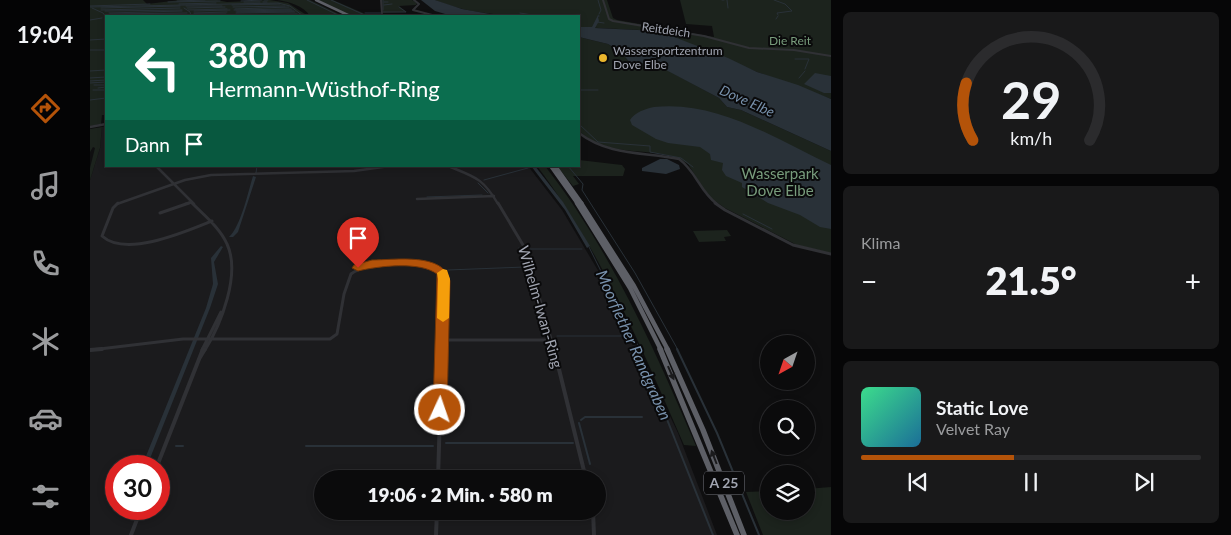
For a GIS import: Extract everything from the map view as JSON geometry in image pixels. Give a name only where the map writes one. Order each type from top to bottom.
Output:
[{"type":"highway","points":[[314,0],[344,15]]},
{"type":"highway","points":[[314,0],[348,15]]},
{"type":"highway","name":"A 25","points":[[552,167],[586,215],[623,276],[652,330],[697,432],[737,535]]},
{"type":"highway","name":"A 25","points":[[556,167],[591,214],[628,275],[658,330],[704,432],[744,535]]},
{"type":"street","points":[[381,0],[382,13]]},
{"type":"street","points":[[414,0],[419,4],[413,10],[432,15]]},
{"type":"street","name":"Reitdeich","points":[[603,0],[610,19],[613,21],[704,36],[749,48],[794,50],[831,56]]},
{"type":"street","points":[[90,127],[105,124]]},
{"type":"street","points":[[580,134],[593,144],[612,151],[670,157],[683,162],[707,197],[724,209],[793,245],[831,254]]},
{"type":"street","points":[[157,167],[212,221],[225,240],[232,262],[230,286],[212,339],[199,360]]},
{"type":"street","points":[[212,221],[160,240],[118,244],[108,242],[103,238],[102,234],[113,208],[118,203],[173,183],[208,175],[354,171],[383,167]]},
{"type":"street","name":"Wilhelm-Iwan-Ring","points":[[456,167],[480,180],[495,196],[526,250],[552,340],[584,470]]},
{"type":"street","points":[[417,199],[495,196]]},
{"type":"street","points":[[160,213],[192,202]]},
{"type":"street","points":[[90,350],[192,339],[327,340],[335,337],[337,334],[349,278],[354,270],[372,264],[420,264],[436,267],[444,276],[438,470]]},
{"type":"street","points":[[161,455],[206,339],[222,309]]},
{"type":"street","points":[[442,340],[552,340]]},
{"type":"street","points":[[131,535],[137,520]]},
{"type":"street","points":[[436,535],[437,520]]},
{"type":"street","points":[[593,520],[594,535]]},
{"type":"shaded area","points":[[105,126],[105,167],[529,167],[562,210],[612,294],[678,433],[717,535],[90,535],[90,180],[100,148],[102,127]]},
{"type":"green space","points":[[90,0],[143,0],[147,4],[180,0],[217,0],[227,2],[270,0],[288,3],[306,15],[105,15],[105,115],[102,115],[101,124],[90,126]]},
{"type":"green space","points":[[277,0],[310,0],[341,15],[309,15],[300,7]]},
{"type":"green space","points":[[318,0],[333,0],[368,15],[350,15]]},
{"type":"green space","points":[[382,0],[412,0],[417,3],[416,5],[399,6],[407,12],[382,13]]},
{"type":"green space","name":"Die Reit","points":[[435,0],[607,0],[613,18],[617,20],[714,37],[712,26],[686,24],[680,0],[831,0],[831,99],[757,72],[659,31],[580,27],[580,15],[506,15],[470,11]]},
{"type":"green space","name":"Wasserpark Dove Elbe","points":[[580,37],[608,44],[636,57],[625,57],[631,64],[651,63],[667,70],[719,98],[727,107],[741,110],[831,151],[831,253],[797,245],[725,208],[708,196],[688,164],[676,158],[664,154],[621,150],[592,140],[580,132]]},
{"type":"green space","points":[[102,127],[100,148],[90,180],[90,168],[95,148],[93,147],[90,152],[90,129]]},
{"type":"green space","points":[[580,160],[622,165],[625,169],[623,176],[573,176],[579,184],[573,186],[558,167],[580,167]]},
{"type":"green space","points":[[538,167],[546,167],[590,231],[611,266],[664,373],[696,446],[684,445],[619,301],[601,266],[560,198]]},
{"type":"green space","points":[[727,230],[731,236],[724,237],[726,241],[699,242],[693,231]]},
{"type":"green space","points":[[831,487],[831,535],[763,535],[746,492],[760,491],[760,520],[815,520],[815,488]]},
{"type":"water","points":[[421,0],[435,0],[462,9],[495,15],[449,15],[435,11]]},
{"type":"water","name":"Dove Elbe","points":[[598,15],[600,16],[598,17],[599,21],[595,28],[659,31],[728,58],[757,72],[798,85],[831,99],[831,151],[741,110],[727,107],[719,98],[651,63],[631,64],[625,57],[636,57],[608,44],[580,37],[580,27],[592,27]]},
{"type":"water","points":[[815,73],[831,76],[831,93],[824,93],[804,84]]},
{"type":"water","points":[[677,106],[723,115],[767,133],[831,165],[831,229],[820,227],[800,215],[768,203],[742,187],[742,183],[726,176],[722,170],[723,163],[711,160],[710,154],[700,147],[668,143],[656,139],[632,125],[630,120],[637,113],[654,107]]},
{"type":"water","points":[[660,159],[667,159],[679,165],[680,169],[666,174],[642,171],[642,168]]},
{"type":"water","points":[[532,167],[536,167],[563,202],[590,246],[587,248],[565,210]]},
{"type":"water","points":[[253,176],[256,177],[238,232],[233,237],[229,237],[241,217]]},
{"type":"water","points":[[221,246],[223,247],[214,262],[218,284],[210,308],[151,455],[146,455],[206,308],[213,284],[211,258]]},
{"type":"waterway","points":[[177,1],[205,0]]},
{"type":"waterway","points":[[241,1],[262,0]]},
{"type":"waterway","points":[[307,0],[338,15]]},
{"type":"waterway","points":[[331,0],[365,15]]},
{"type":"waterway","points":[[383,0],[383,10]]},
{"type":"waterway","points":[[598,0],[601,10],[599,14]]},
{"type":"waterway","points":[[727,0],[728,8]]},
{"type":"waterway","points":[[774,0],[785,4],[792,11],[777,13],[778,15]]},
{"type":"waterway","points":[[168,2],[220,1]]},
{"type":"waterway","points":[[244,2],[260,2]]},
{"type":"waterway","points":[[179,4],[216,3]]},
{"type":"waterway","points":[[90,7],[278,3],[290,6],[302,15]]},
{"type":"waterway","points":[[90,6],[150,4]]},
{"type":"waterway","points":[[232,5],[280,4]]},
{"type":"waterway","points":[[384,5],[392,4]]},
{"type":"waterway","points":[[101,8],[180,6]]},
{"type":"waterway","points":[[186,6],[222,6]]},
{"type":"waterway","points":[[233,7],[285,6]]},
{"type":"waterway","points":[[187,8],[225,7]]},
{"type":"waterway","points":[[235,9],[289,7]]},
{"type":"waterway","points":[[383,12],[406,12],[399,7]]},
{"type":"waterway","points":[[92,8],[105,16]]},
{"type":"waterway","points":[[101,10],[180,8]]},
{"type":"waterway","points":[[184,8],[190,12],[191,15]]},
{"type":"waterway","points":[[188,10],[227,9]]},
{"type":"waterway","points":[[234,10],[291,9]]},
{"type":"waterway","points":[[105,11],[182,10]]},
{"type":"waterway","points":[[194,11],[230,10]]},
{"type":"waterway","points":[[236,11],[292,10]]},
{"type":"waterway","points":[[109,13],[182,11]]},
{"type":"waterway","points":[[237,12],[294,11]]},
{"type":"waterway","points":[[194,13],[227,12]]},
{"type":"waterway","points":[[236,13],[295,12]]},
{"type":"waterway","points":[[110,14],[187,13]]},
{"type":"waterway","points":[[365,13],[382,13]]},
{"type":"waterway","points":[[520,13],[532,15]]},
{"type":"waterway","points":[[194,14],[226,14]]},
{"type":"waterway","points":[[236,15],[297,14]]},
{"type":"waterway","points":[[90,20],[102,18]]},
{"type":"waterway","points":[[597,22],[604,23]]},
{"type":"waterway","points":[[90,40],[105,39]]},
{"type":"waterway","points":[[90,50],[105,50]]},
{"type":"waterway","points":[[795,59],[809,59],[805,69]]},
{"type":"waterway","points":[[90,71],[105,70]]},
{"type":"waterway","points":[[799,78],[805,71]]},
{"type":"waterway","points":[[90,78],[105,77]]},
{"type":"waterway","points":[[90,81],[105,80]]},
{"type":"waterway","points":[[90,83],[105,82]]},
{"type":"waterway","points":[[94,85],[105,85]]},
{"type":"waterway","points":[[98,88],[105,87]]},
{"type":"waterway","points":[[93,90],[105,90]]},
{"type":"waterway","points":[[580,90],[598,90]]},
{"type":"waterway","points":[[90,100],[105,98]]},
{"type":"waterway","points":[[580,125],[598,142],[650,146],[650,152],[681,158],[693,167]]},
{"type":"waterway","points":[[256,173],[257,167]]},
{"type":"waterway","points":[[569,167],[583,184],[582,190],[635,273],[678,350]]},
{"type":"waterway","points":[[484,180],[528,168]]},
{"type":"waterway","points":[[478,183],[488,193]]},
{"type":"waterway","points":[[427,197],[482,195]]},
{"type":"waterway","points":[[743,214],[772,229]]},
{"type":"waterway","name":"Moorflether Randgraben","points":[[589,247],[640,350]]},
{"type":"waterway","points":[[448,270],[525,267],[519,248]]},
{"type":"waterway","points":[[530,249],[582,249]]},
{"type":"waterway","points":[[557,336],[626,336]]},
{"type":"waterway","name":"Moorflether Randgraben","points":[[639,349],[713,535]]},
{"type":"waterway","points":[[677,349],[717,433],[759,535]]},
{"type":"waterway","points":[[581,420],[585,417],[642,417]]},
{"type":"waterway","points":[[579,423],[590,464]]},
{"type":"waterway","points":[[446,443],[573,443]]},
{"type":"waterway","points":[[176,446],[183,446]]},
{"type":"waterway","points":[[306,446],[433,446]]},
{"type":"slow traffic","points":[[443,273],[443,318]]},
{"type":"place","name":"Wassersportzentrum Dove Elbe","points":[[603,58]]},
{"type":"route","points":[[358,268],[372,264],[429,264],[440,269],[443,273],[440,410]]}]
